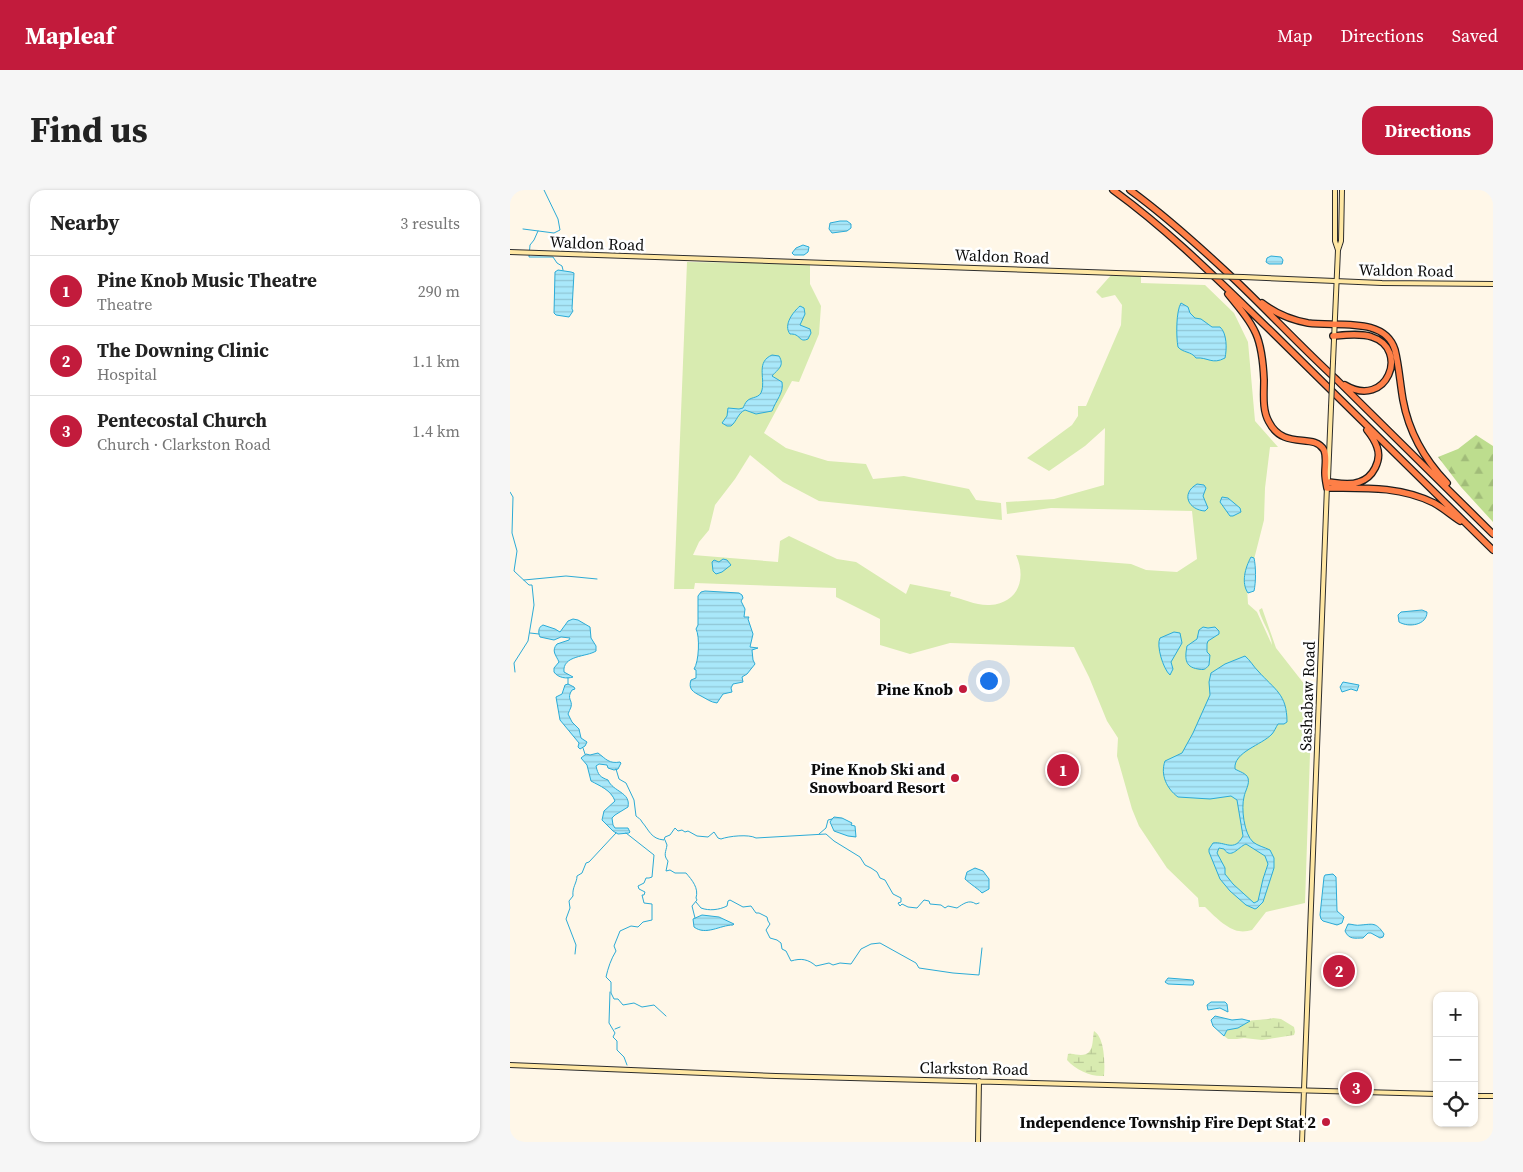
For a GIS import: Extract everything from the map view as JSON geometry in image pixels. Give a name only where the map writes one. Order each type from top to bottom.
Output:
[{"type":"highway","points":[[1113,190],[1148,216],[1238,298],[1493,550]]},
{"type":"highway","points":[[1130,190],[1183,232],[1236,281],[1493,534]]},
{"type":"highway","points":[[1236,281],[1281,315],[1306,323],[1370,327],[1380,330],[1390,339],[1395,350],[1405,409],[1414,438],[1430,465],[1466,506]]},
{"type":"highway","points":[[1220,283],[1250,321],[1260,342],[1265,410],[1270,424],[1286,438],[1313,442],[1321,446],[1326,456],[1325,474],[1327,485]]},
{"type":"highway","points":[[1333,336],[1366,336],[1375,338],[1386,347],[1391,359],[1391,367],[1387,379],[1380,386],[1372,390],[1355,390],[1337,380]]},
{"type":"highway","points":[[1327,485],[1360,482],[1375,468],[1378,454],[1377,446],[1357,416]]},
{"type":"highway","points":[[1327,485],[1384,488],[1418,496],[1443,508],[1486,543]]},
{"type":"main road","name":"Sashabaw Road","points":[[1335,190],[1335,241],[1338,250]]},
{"type":"main road","name":"Sashabaw Road","points":[[1302,1142],[1333,336],[1338,250],[1341,241],[1342,190]]},
{"type":"main road","points":[[1335,228],[1341,228]]},
{"type":"main road","name":"Waldon Road","points":[[510,252],[1493,284]]},
{"type":"main road","name":"Clarkston Road","points":[[510,1065],[776,1076],[1433,1094]]},
{"type":"main road","points":[[978,1142],[979,1081]]},
{"type":"main road","points":[[1478,1096],[1493,1096]]},
{"type":"green space","points":[[687,262],[810,264],[810,284],[821,306],[819,334],[799,382],[792,381],[764,433],[786,448],[828,461],[866,464],[873,479],[904,476],[969,489],[976,500],[1001,503],[1002,520],[819,501],[783,482],[750,455],[715,505],[709,530],[699,542],[693,555],[778,562],[780,541],[789,536],[837,559],[856,562],[906,594],[910,584],[951,592],[950,596],[985,605],[1007,600],[1018,588],[1021,573],[1016,555],[1131,564],[1146,570],[1177,572],[1197,559],[1192,511],[1051,508],[1007,514],[1006,502],[1054,499],[1104,485],[1105,428],[1085,446],[1049,471],[1027,458],[1072,425],[1078,416],[1078,406],[1086,406],[1121,325],[1122,305],[1115,295],[1102,298],[1096,292],[1112,274],[1141,275],[1141,283],[1205,285],[1234,313],[1248,342],[1255,421],[1278,447],[1270,447],[1265,488],[1264,520],[1247,587],[1248,604],[1257,612],[1272,645],[1259,610],[1262,608],[1276,648],[1312,694],[1305,903],[1266,912],[1252,930],[1244,931],[1230,928],[1205,907],[1199,907],[1198,898],[1167,868],[1139,826],[1132,809],[1117,756],[1118,738],[1107,721],[1074,647],[950,643],[910,654],[880,645],[880,619],[836,597],[836,588],[695,583],[694,589],[674,589]]},
{"type":"green space","points":[[1476,435],[1493,446],[1493,522],[1461,487],[1438,457],[1458,449]]},
{"type":"green space","points":[[1273,1018],[1281,1019],[1294,1027],[1294,1035],[1262,1040],[1228,1039],[1224,1036],[1227,1030],[1239,1027],[1250,1021]]},
{"type":"green space","points":[[1094,1031],[1098,1034],[1102,1045],[1104,1076],[1084,1072],[1067,1060],[1068,1054],[1081,1055],[1091,1050]]},
{"type":"water","points":[[847,221],[851,224],[851,228],[847,231],[832,233],[829,229],[830,223]]},
{"type":"water","points":[[803,245],[809,247],[808,252],[804,255],[794,255],[792,253],[796,248]]},
{"type":"water","points":[[1271,256],[1281,257],[1283,260],[1282,264],[1269,264],[1266,262],[1267,258]]},
{"type":"water","points":[[558,270],[574,273],[573,311],[569,317],[554,313],[555,272]]},
{"type":"water","points":[[1181,303],[1188,307],[1190,313],[1195,318],[1201,319],[1212,327],[1220,327],[1226,341],[1225,358],[1213,361],[1196,358],[1178,347],[1177,324]]},
{"type":"water","points":[[800,306],[804,308],[805,314],[800,325],[810,329],[811,333],[806,340],[790,334],[788,330],[790,319]]},
{"type":"water","points":[[772,355],[779,356],[781,359],[780,367],[772,376],[782,382],[782,386],[781,393],[772,411],[756,414],[745,410],[731,426],[722,423],[727,416],[728,408],[743,408],[747,401],[761,393],[764,362]]},
{"type":"water","points":[[1197,484],[1204,485],[1206,488],[1203,496],[1208,508],[1205,511],[1195,508],[1189,501],[1189,492]]},
{"type":"water","points":[[1222,497],[1228,498],[1240,508],[1241,512],[1230,516],[1220,502]]},
{"type":"water","points":[[1251,557],[1254,558],[1255,562],[1255,583],[1254,591],[1248,593],[1245,585],[1245,575]]},
{"type":"water","points":[[723,559],[727,560],[731,565],[716,574],[713,571],[712,562],[714,560],[719,562]]},
{"type":"water","points":[[701,592],[739,593],[742,595],[741,601],[745,609],[744,617],[749,617],[753,634],[750,647],[758,648],[752,650],[755,664],[742,677],[743,682],[733,684],[732,692],[723,694],[717,703],[696,693],[690,686],[691,680],[696,678],[696,670],[694,669],[698,649],[696,629],[698,625],[698,596]]},
{"type":"water","points":[[1422,610],[1427,612],[1424,620],[1421,622],[1408,625],[1399,622],[1398,615],[1401,612]]},
{"type":"water","points":[[573,619],[590,627],[591,638],[596,646],[596,651],[567,662],[564,666],[564,672],[573,677],[568,678],[558,676],[554,672],[554,668],[559,662],[554,649],[557,644],[570,638],[561,637],[554,640],[540,637],[539,630],[543,625],[560,632],[568,621]]},
{"type":"water","points":[[1203,627],[1215,627],[1219,634],[1208,641],[1209,665],[1202,670],[1193,668],[1188,664],[1186,654],[1187,646],[1197,639],[1199,630]]},
{"type":"water","points":[[1174,632],[1180,633],[1182,643],[1171,662],[1173,669],[1170,675],[1163,663],[1159,641],[1160,638]]},
{"type":"water","points":[[1245,656],[1279,693],[1285,705],[1286,713],[1287,722],[1278,724],[1272,734],[1243,753],[1236,763],[1235,769],[1248,778],[1243,808],[1247,833],[1253,842],[1270,850],[1274,858],[1274,868],[1263,902],[1255,909],[1246,905],[1220,879],[1209,852],[1213,843],[1233,845],[1240,841],[1243,836],[1237,800],[1231,796],[1210,799],[1178,797],[1168,786],[1163,771],[1165,761],[1182,753],[1193,733],[1210,695],[1209,682],[1211,673],[1225,664]],"holes":[[[1246,844],[1265,856],[1268,864],[1258,901],[1254,903],[1225,874],[1225,868],[1217,853],[1219,848],[1232,853]]]},
{"type":"water","points":[[1343,682],[1359,685],[1357,691],[1351,689],[1342,692],[1340,687]]},
{"type":"water","points":[[568,684],[575,689],[572,690],[570,695],[571,707],[568,714],[572,722],[579,729],[581,738],[587,742],[580,749],[578,747],[579,743],[560,720],[556,697],[562,694],[565,685]]},
{"type":"water","points":[[598,753],[610,762],[621,763],[618,769],[614,770],[608,768],[607,765],[599,764],[596,766],[600,775],[627,798],[628,807],[612,818],[615,828],[628,828],[629,833],[618,834],[602,820],[604,811],[615,801],[608,791],[591,781],[587,765],[581,758],[586,754]]},
{"type":"water","points":[[834,817],[842,818],[852,823],[851,825],[855,826],[856,837],[834,831],[830,822]]},
{"type":"water","points":[[975,868],[983,871],[989,879],[989,889],[982,893],[965,879],[967,872]]},
{"type":"water","points":[[1333,874],[1336,877],[1337,911],[1344,917],[1342,923],[1337,925],[1323,921],[1320,915],[1324,877],[1325,875]]},
{"type":"water","points":[[702,915],[719,917],[734,924],[708,930],[694,927],[693,919]]},
{"type":"water","points":[[1348,924],[1374,925],[1379,927],[1384,934],[1380,938],[1368,933],[1363,938],[1352,938],[1345,931]]},
{"type":"water","points":[[1168,978],[1193,980],[1194,982],[1193,985],[1168,984],[1165,982]]},
{"type":"water","points":[[1211,1002],[1225,1002],[1228,1012],[1220,1008],[1208,1010],[1207,1005]]},
{"type":"water","points":[[1215,1016],[1232,1020],[1242,1019],[1250,1021],[1238,1028],[1227,1030],[1224,1036],[1213,1026],[1211,1020]]},
{"type":"waterway","points":[[523,229],[554,233],[560,230],[558,219],[544,190]]},
{"type":"waterway","points":[[538,231],[530,245],[529,257],[553,257],[562,266],[563,270]]},
{"type":"waterway","points":[[510,492],[513,497],[512,533],[517,551],[514,571],[529,585],[532,585],[534,605],[528,641],[514,663],[515,672]]},
{"type":"waterway","points":[[524,580],[566,576],[597,579]]},
{"type":"waterway","points":[[530,633],[539,634]]},
{"type":"waterway","points":[[568,678],[568,684]]},
{"type":"waterway","points":[[583,748],[585,754]]},
{"type":"waterway","points":[[616,769],[619,779],[626,783],[634,800],[636,816],[656,838],[664,840],[675,828],[678,831],[688,831],[697,836],[708,837],[714,832],[721,839],[739,836],[756,838],[826,834],[860,857],[865,865],[877,872],[880,878],[885,880],[893,894],[901,898],[901,902],[898,903],[900,906],[902,904],[917,908],[924,900],[929,901],[930,904],[941,905],[945,908],[948,906],[957,908],[968,902],[979,903]]},
{"type":"waterway","points":[[819,834],[826,828],[828,820],[832,819]]},
{"type":"waterway","points":[[575,954],[576,945],[566,919],[570,908],[569,901],[573,896],[577,876],[582,873],[586,863],[616,833]]},
{"type":"waterway","points":[[626,833],[654,855],[652,877],[646,878],[644,883],[638,886],[639,889],[645,892],[642,895],[644,903],[652,904],[652,920],[643,922],[638,927],[631,926],[620,931],[614,946],[616,951],[606,977],[611,982],[611,993],[614,999],[618,999],[623,1005],[634,1003],[642,1007],[654,1005],[666,1016]]},
{"type":"waterway","points":[[665,840],[667,845],[665,855],[668,861],[666,871],[686,873],[696,888],[697,900],[692,906],[695,918]]},
{"type":"waterway","points":[[696,902],[701,908],[707,910],[727,906],[730,900],[743,907],[751,906],[756,913],[767,917],[770,924],[766,930],[770,938],[781,943],[782,949],[786,951],[791,961],[804,960],[816,966],[829,963],[833,965],[840,963],[851,964],[861,949],[871,944],[880,943],[916,963],[919,968],[979,975],[982,948]]},
{"type":"waterway","points":[[610,992],[609,1023],[615,1033],[613,1037],[617,1041],[617,1050],[624,1057],[627,1065]]},
{"type":"waterway","points":[[615,1029],[620,1027]]},
{"type":"place","name":"Pine Knob","points":[[963,689]]},
{"type":"place","name":"Pine Knob Music Theatre","points":[[1063,770]]},
{"type":"place","name":"Pine Knob Ski and Snowboard Resort","points":[[955,778]]},
{"type":"place","name":"The Downing Clinic","points":[[1339,971]]},
{"type":"place","name":"Pentecostal Church","points":[[1356,1088]]},
{"type":"place","name":"Independence Township Fire Dept Stat 2","points":[[1326,1122]]}]
